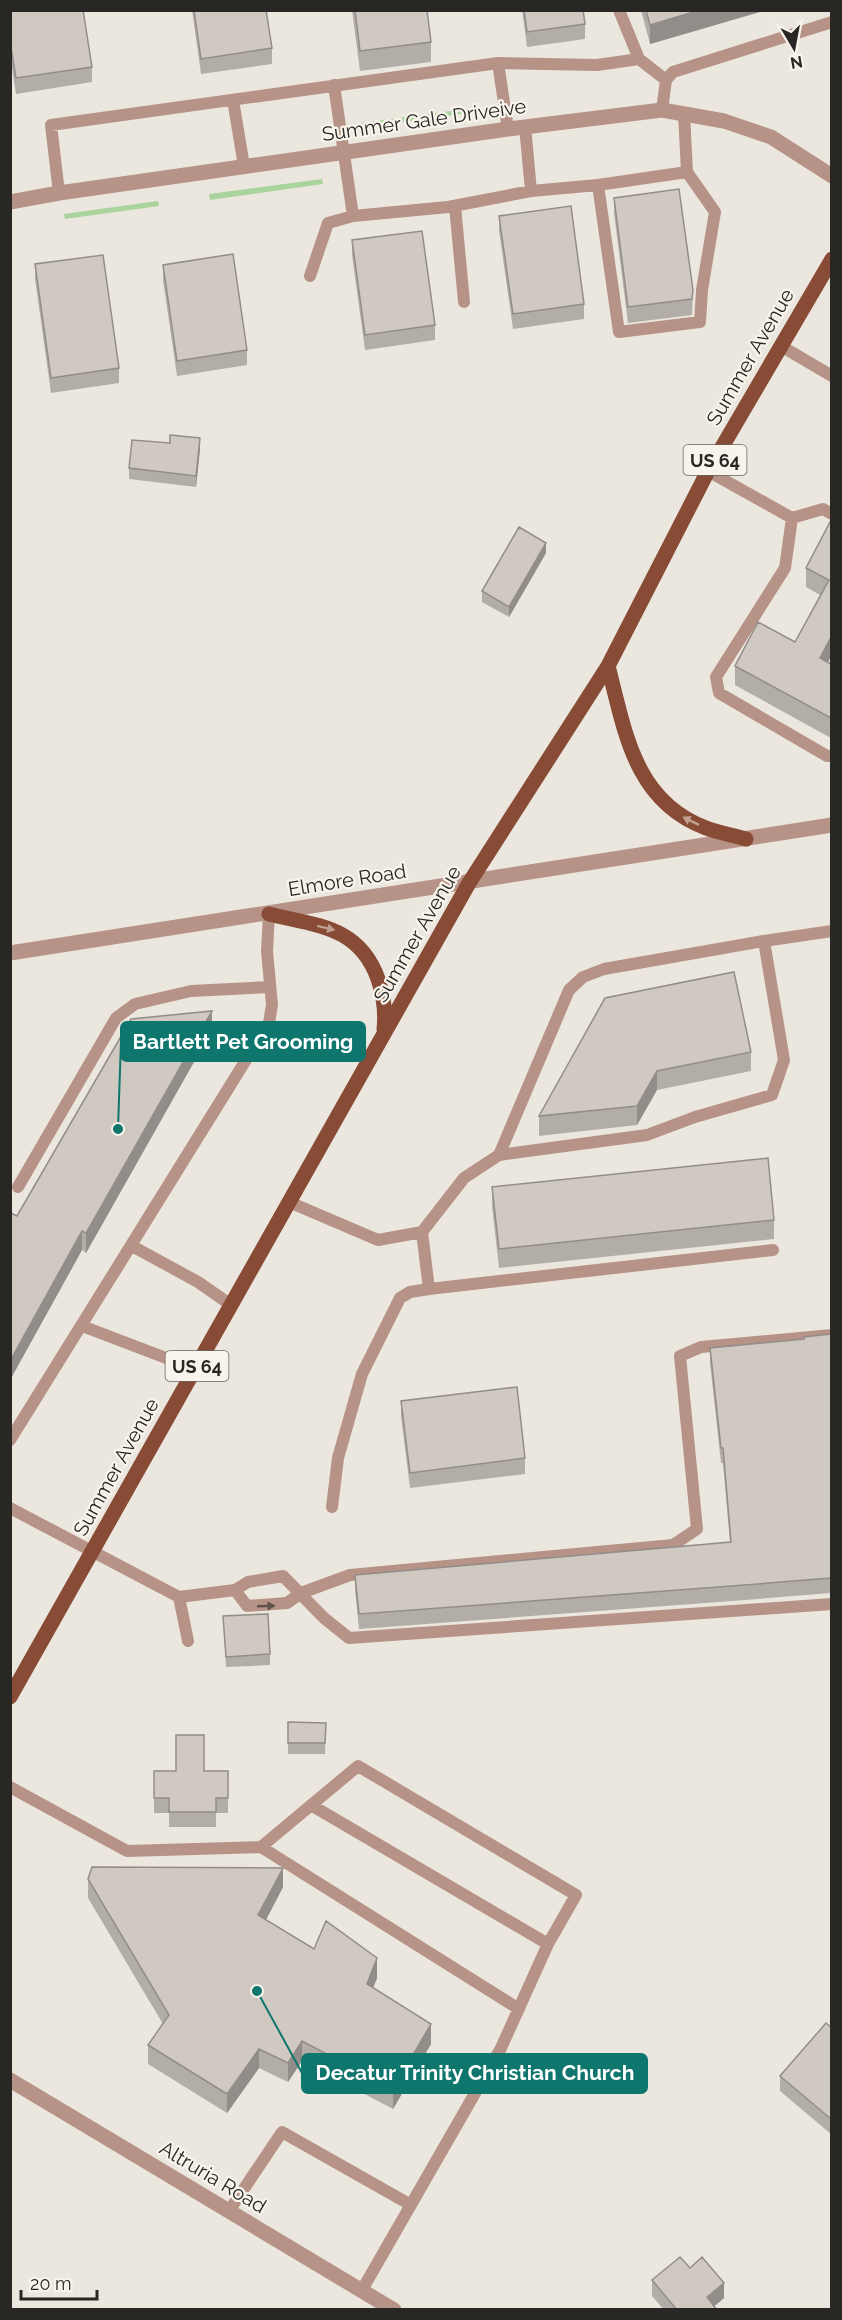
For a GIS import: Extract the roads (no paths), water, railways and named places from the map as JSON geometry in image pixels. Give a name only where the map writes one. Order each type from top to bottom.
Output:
[{"type":"main road","name":"Summer Avenue","points":[[10,1697],[469,883],[608,666],[708,471],[830,265]]},
{"type":"main road","points":[[608,666],[629,745],[636,765],[648,785],[681,816],[706,828],[747,839]]},
{"type":"main road","points":[[269,914],[335,930],[359,945],[374,967],[382,990],[386,1011],[383,1035]]},
{"type":"street","name":"Summer Gale Driveive","points":[[10,202],[525,126],[662,110],[724,121],[771,137],[831,176]]},
{"type":"street","name":"Elmore Road","points":[[10,952],[269,914],[831,825]]},
{"type":"street","name":"Altruria Road","points":[[10,2080],[394,2310]]},
{"type":"lane","points":[[619,10],[639,59],[666,80]]},
{"type":"lane","points":[[662,110],[666,80],[673,72],[831,22]]},
{"type":"lane","points":[[59,193],[51,125],[498,63],[597,65],[639,59]]},
{"type":"lane","points":[[498,63],[508,129]]},
{"type":"lane","points":[[334,85],[353,216]]},
{"type":"lane","points":[[233,100],[244,166]]},
{"type":"lane","points":[[598,184],[620,332],[700,322],[702,290],[715,212],[687,172],[684,113]]},
{"type":"lane","points":[[525,126],[531,191]]},
{"type":"lane","points":[[310,276],[328,223],[353,216],[454,206],[531,191],[687,172]]},
{"type":"lane","points":[[454,206],[464,302]]},
{"type":"lane","points":[[781,346],[831,376]]},
{"type":"lane","points":[[708,471],[792,518],[823,509],[831,514]]},
{"type":"lane","points":[[792,518],[785,568],[716,677],[719,693],[827,756],[831,756]]},
{"type":"lane","points":[[10,1440],[269,1023],[272,1005],[267,951],[269,914]]},
{"type":"lane","points":[[500,1155],[569,990],[583,977],[604,969],[831,931]]},
{"type":"lane","points":[[289,1202],[378,1240],[422,1232],[464,1178],[500,1155],[647,1135],[694,1117],[772,1095],[784,1059],[764,941]]},
{"type":"lane","points":[[18,1187],[116,1017],[135,1004],[191,991],[270,987]]},
{"type":"lane","points":[[422,1232],[429,1289]]},
{"type":"lane","points":[[132,1246],[198,1282],[231,1305]]},
{"type":"lane","points":[[332,1507],[338,1458],[362,1374],[400,1298],[410,1292],[773,1250]]},
{"type":"lane","points":[[82,1326],[195,1369]]},
{"type":"lane","points":[[235,1590],[247,1606],[287,1603],[301,1593],[350,1575],[673,1545],[697,1529],[680,1356],[700,1347],[831,1335]]},
{"type":"lane","points":[[10,1508],[179,1597],[235,1590],[248,1582],[283,1576],[324,1618],[349,1638],[831,1604]]},
{"type":"lane","points":[[179,1597],[188,1641]]},
{"type":"lane","points":[[261,1847],[358,1766],[576,1895],[548,1944],[501,2048],[362,2290]]},
{"type":"lane","points":[[10,1787],[128,1851],[261,1847],[519,2009]]},
{"type":"lane","points":[[311,1805],[548,1944]]},
{"type":"lane","points":[[229,2211],[282,2132],[411,2205]]},
{"type":"place","name":"Bartlett Pet Grooming","points":[[118,1129]]},
{"type":"place","name":"Decatur Trinity Christian Church","points":[[257,1991]]}]
